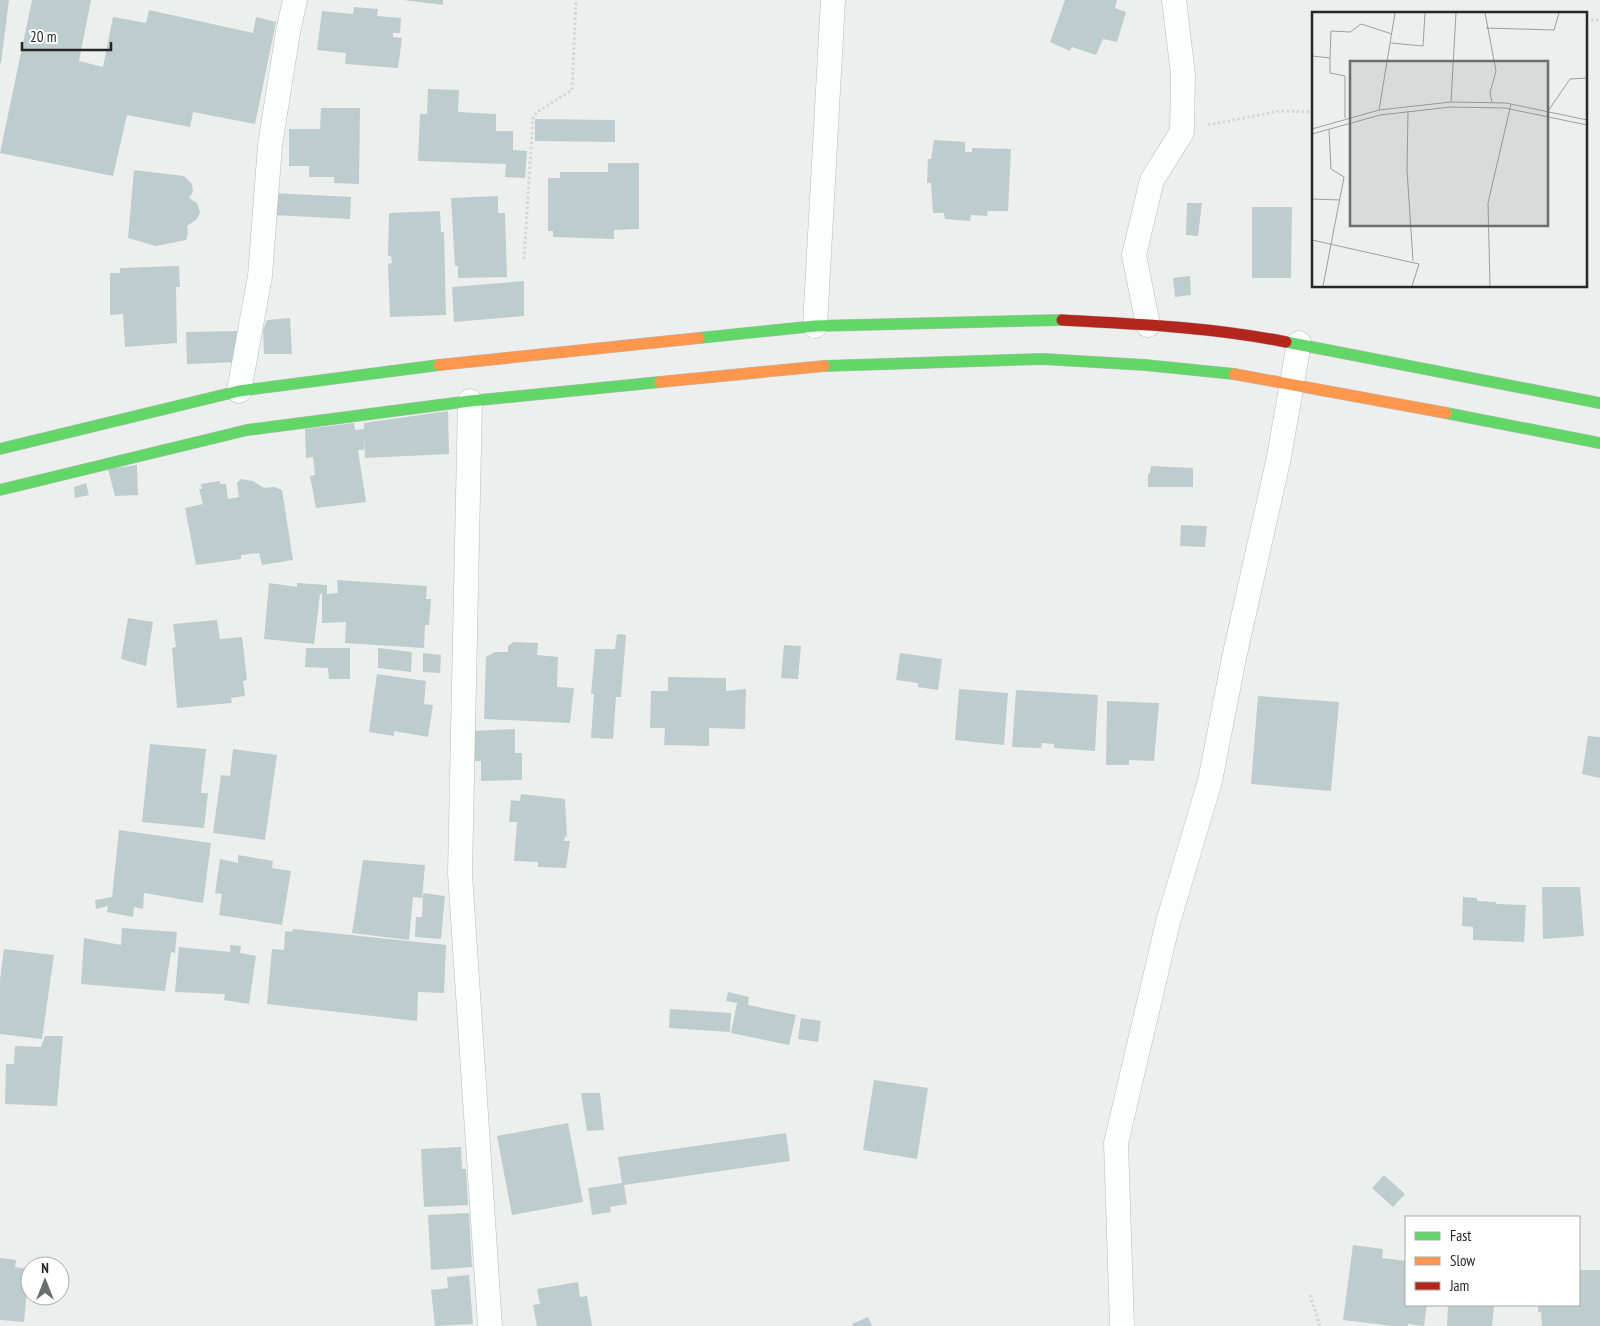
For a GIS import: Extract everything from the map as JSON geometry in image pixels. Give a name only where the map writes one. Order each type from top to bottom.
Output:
[{"type":"main road","points":[[0,449],[240,391],[465,362],[815,326],[1044,319],[1148,326],[1299,343],[1598,399]]},
{"type":"main road","points":[[0,490],[247,430],[470,401],[818,366],[1043,359],[1145,365],[1255,376],[1600,443]]},
{"type":"street","points":[[240,391],[260,276],[270,145],[295,0]]},
{"type":"street","points":[[815,326],[833,0]]},
{"type":"street","points":[[1148,326],[1134,255],[1152,180],[1182,132],[1183,74],[1174,0]]},
{"type":"street","points":[[1122,1326],[1116,1143],[1168,922],[1210,781],[1234,658],[1279,457],[1290,383],[1299,343]]},
{"type":"street","points":[[470,401],[460,872],[490,1326]]},
{"type":"path","points":[[524,259],[533,118],[537,112],[572,90],[576,0]]},
{"type":"path","points":[[1182,132],[1232,119],[1280,111],[1312,112]]},
{"type":"path","points":[[1310,1295],[1320,1326]]},
{"type":"building","points":[[0,0],[9,0],[1,63],[0,63]]},
{"type":"building","points":[[32,0],[91,0],[79,61],[103,67],[113,17],[146,23],[149,10],[253,33],[256,17],[276,22],[255,124],[193,112],[190,127],[127,115],[113,176],[0,153]]},
{"type":"building","points":[[403,0],[443,0],[443,5]]},
{"type":"building","points":[[1065,0],[1117,0],[1115,8],[1126,12],[1117,42],[1103,39],[1096,55],[1072,47],[1070,51],[1050,42]]},
{"type":"building","points":[[354,7],[378,9],[377,16],[401,18],[400,33],[393,33],[393,37],[402,38],[398,68],[345,64],[346,53],[317,50],[322,11],[353,14]]},
{"type":"building","points":[[428,89],[459,90],[458,112],[496,114],[496,131],[513,131],[513,150],[527,151],[525,178],[505,177],[506,164],[418,161],[420,114],[427,114]]},
{"type":"building","points":[[321,108],[360,108],[359,184],[334,183],[334,177],[309,177],[309,166],[289,166],[289,129],[320,129]]},
{"type":"building","points":[[535,119],[615,120],[615,142],[535,141]]},
{"type":"building","points":[[934,140],[965,142],[965,152],[972,152],[972,148],[1011,149],[1008,211],[988,211],[987,216],[971,215],[970,221],[945,219],[944,213],[933,213],[931,183],[927,183],[928,159],[931,159]]},
{"type":"building","points":[[608,163],[639,163],[639,229],[614,230],[614,239],[553,237],[553,231],[548,231],[548,178],[560,178],[560,172],[608,172]]},
{"type":"building","points":[[134,170],[184,176],[192,184],[193,192],[189,198],[197,203],[200,212],[197,219],[187,226],[188,234],[186,240],[156,246],[128,238]]},
{"type":"building","points":[[274,193],[351,197],[350,219],[273,215]]},
{"type":"building","points":[[498,196],[498,213],[505,213],[507,277],[458,278],[458,266],[455,266],[451,198]]},
{"type":"building","points":[[1187,203],[1202,203],[1198,236],[1186,235]]},
{"type":"building","points":[[1252,207],[1292,207],[1291,278],[1252,278]]},
{"type":"building","points":[[440,211],[441,232],[444,232],[446,315],[390,317],[388,264],[392,263],[391,256],[388,256],[389,213]]},
{"type":"building","points":[[179,266],[180,287],[176,287],[177,343],[125,347],[123,314],[110,315],[110,273],[120,273],[120,268]]},
{"type":"building","points":[[1190,276],[1191,295],[1175,297],[1173,278]]},
{"type":"building","points":[[524,281],[524,316],[454,322],[452,287]]},
{"type":"building","points":[[290,318],[292,354],[264,354],[263,330],[267,320]]},
{"type":"building","points":[[238,331],[239,362],[187,364],[186,332]]},
{"type":"building","points":[[448,411],[449,454],[365,458],[364,436],[364,450],[358,450],[366,502],[316,508],[310,476],[315,475],[313,457],[306,458],[305,429],[354,423],[355,430],[364,429],[364,423]]},
{"type":"building","points":[[137,465],[138,495],[115,496],[108,469]]},
{"type":"building","points":[[1151,466],[1193,468],[1193,487],[1148,487],[1148,474],[1150,473]]},
{"type":"building","points":[[241,479],[253,481],[264,488],[274,487],[282,490],[293,560],[262,565],[259,553],[241,555],[241,559],[196,565],[185,508],[203,504],[199,489],[202,489],[201,484],[220,481],[220,484],[226,484],[228,499],[239,497],[237,483]]},
{"type":"building","points":[[86,483],[89,495],[75,498],[74,487]]},
{"type":"building","points":[[1181,525],[1207,526],[1205,547],[1180,546]]},
{"type":"building","points":[[337,580],[427,586],[426,599],[431,599],[429,625],[425,625],[424,648],[345,643],[346,622],[322,623],[322,594],[320,594],[314,644],[264,639],[269,583],[297,587],[297,583],[327,585],[327,594],[338,593]]},
{"type":"building","points":[[128,618],[153,622],[146,666],[121,659]]},
{"type":"building","points":[[217,620],[220,639],[242,637],[247,680],[243,681],[245,696],[231,698],[232,703],[177,708],[172,648],[176,647],[173,624]]},
{"type":"building","points":[[617,634],[626,635],[621,697],[616,697],[613,739],[591,738],[594,694],[591,694],[595,649],[615,649]]},
{"type":"building","points":[[514,642],[538,643],[537,655],[558,657],[557,687],[574,688],[570,723],[484,719],[486,657],[495,652],[508,652],[508,646]]},
{"type":"building","points":[[784,645],[801,646],[798,679],[781,678]]},
{"type":"building","points":[[306,648],[350,648],[350,679],[329,679],[328,668],[305,667]]},
{"type":"building","points":[[378,648],[412,652],[411,672],[378,668]]},
{"type":"building","points":[[423,653],[441,655],[440,673],[423,672]]},
{"type":"building","points":[[900,653],[942,659],[938,690],[918,687],[918,683],[896,680]]},
{"type":"building","points":[[377,674],[426,681],[424,704],[433,705],[428,737],[394,731],[394,736],[369,732]]},
{"type":"building","points":[[668,677],[726,678],[726,691],[746,689],[745,729],[709,728],[709,746],[664,745],[665,728],[650,728],[651,691],[668,691]]},
{"type":"building","points":[[959,689],[1008,693],[1004,745],[955,740]]},
{"type":"building","points":[[1016,690],[1098,695],[1095,751],[1054,748],[1054,744],[1042,743],[1041,748],[1012,747]]},
{"type":"building","points":[[1258,696],[1339,702],[1331,791],[1251,784]]},
{"type":"building","points":[[1107,701],[1159,703],[1154,761],[1129,760],[1129,765],[1106,765]]},
{"type":"building","points":[[515,729],[515,753],[522,753],[522,780],[481,781],[481,761],[475,761],[473,731]]},
{"type":"building","points":[[1588,736],[1600,737],[1600,778],[1582,774]]},
{"type":"building","points":[[150,744],[206,749],[201,793],[208,793],[204,828],[142,822]]},
{"type":"building","points":[[233,749],[277,755],[265,840],[213,833],[221,775],[230,776]]},
{"type":"building","points":[[521,794],[565,799],[567,837],[565,836],[564,841],[570,841],[566,868],[538,867],[538,862],[514,861],[517,822],[509,822],[511,800],[520,801]]},
{"type":"building","points":[[119,830],[211,843],[203,903],[144,893],[143,909],[134,907],[133,917],[107,912],[108,906],[96,909],[95,900],[112,897]]},
{"type":"building","points":[[238,855],[273,861],[272,868],[291,871],[282,925],[219,915],[222,894],[215,893],[220,859],[238,863]]},
{"type":"building","points":[[363,860],[425,865],[422,898],[413,897],[409,940],[352,933]]},
{"type":"building","points":[[1542,887],[1580,887],[1584,936],[1543,939]]},
{"type":"building","points":[[423,893],[445,896],[441,939],[415,937],[416,917],[422,917]]},
{"type":"building","points":[[1463,897],[1477,898],[1477,901],[1496,902],[1496,904],[1526,905],[1524,942],[1473,940],[1473,927],[1462,926]]},
{"type":"building","points":[[122,928],[177,932],[175,953],[171,952],[165,991],[81,984],[84,938],[121,945]]},
{"type":"building","points":[[293,929],[446,945],[444,993],[418,992],[417,1021],[267,1004],[272,949],[284,950],[285,931],[292,932]]},
{"type":"building","points":[[230,945],[241,946],[240,953],[256,956],[249,1004],[224,1000],[225,994],[175,992],[179,947],[230,952]]},
{"type":"building","points":[[4,949],[54,955],[42,1039],[0,1034],[0,980]]},
{"type":"building","points":[[728,992],[749,997],[748,1005],[796,1015],[789,1045],[731,1033],[737,1003],[726,1001]]},
{"type":"building","points":[[670,1009],[731,1013],[730,1032],[669,1028]]},
{"type":"building","points":[[801,1018],[821,1021],[818,1042],[798,1039]]},
{"type":"building","points":[[45,1036],[63,1036],[57,1106],[5,1104],[6,1064],[14,1064],[15,1046],[41,1047]]},
{"type":"building","points":[[874,1080],[928,1088],[917,1159],[863,1150]]},
{"type":"building","points":[[581,1093],[600,1093],[604,1130],[587,1131]]},
{"type":"building","points":[[568,1123],[583,1202],[512,1215],[497,1136]]},
{"type":"building","points":[[786,1133],[790,1161],[624,1185],[627,1204],[610,1207],[611,1212],[592,1215],[588,1188],[622,1183],[618,1157]]},
{"type":"building","points":[[461,1147],[462,1169],[466,1169],[468,1205],[424,1207],[421,1149]]},
{"type":"building","points":[[1384,1175],[1405,1194],[1393,1207],[1372,1188]]},
{"type":"building","points":[[469,1213],[472,1267],[431,1270],[428,1215]]},
{"type":"building","points":[[1353,1245],[1383,1249],[1382,1258],[1405,1261],[1405,1306],[1427,1306],[1424,1326],[1408,1324],[1408,1326],[1393,1326],[1343,1320]]},
{"type":"building","points":[[0,1258],[16,1260],[15,1267],[20,1268],[20,1306],[26,1306],[24,1322],[0,1320]]},
{"type":"building","points":[[1580,1270],[1600,1270],[1600,1326],[1542,1326],[1541,1312],[1538,1312],[1538,1306],[1580,1306]]},
{"type":"building","points":[[469,1275],[473,1324],[435,1326],[431,1290],[448,1288],[447,1277]]},
{"type":"building","points":[[578,1282],[580,1297],[587,1296],[592,1326],[537,1326],[533,1305],[540,1304],[537,1289]]},
{"type":"building","points":[[1448,1306],[1494,1306],[1492,1326],[1447,1326]]},
{"type":"building","points":[[868,1317],[872,1326],[853,1326],[852,1324]]},
{"type":"traffic: fast","points":[[699,338],[815,326],[1062,320]]},
{"type":"traffic: fast","points":[[1286,342],[1600,403]]},
{"type":"traffic: fast","points":[[824,366],[1043,359],[1145,365],[1234,374]]},
{"type":"traffic: fast","points":[[0,449],[239,391],[439,365]]},
{"type":"traffic: fast","points":[[0,490],[247,430],[470,401],[660,382]]},
{"type":"traffic: fast","points":[[1446,413],[1600,443]]},
{"type":"traffic: slow","points":[[439,365],[699,338]]},
{"type":"traffic: slow","points":[[660,382],[824,366]]},
{"type":"traffic: slow","points":[[1234,374],[1446,413]]},
{"type":"traffic: jam","points":[[1062,320],[1202,330],[1286,342]]}]
